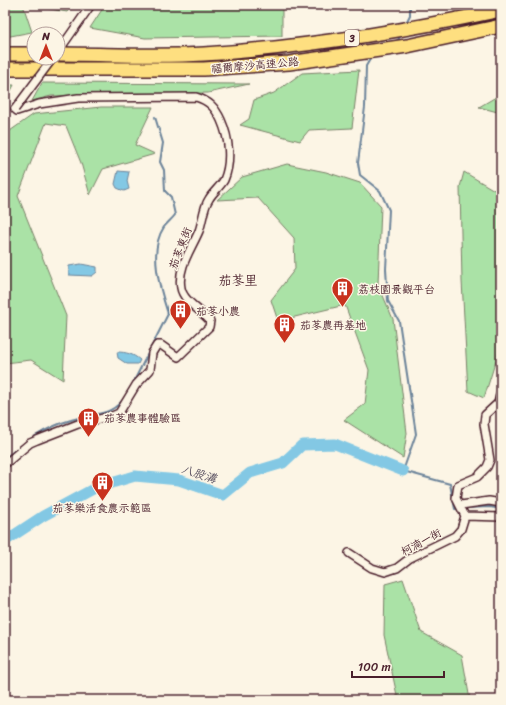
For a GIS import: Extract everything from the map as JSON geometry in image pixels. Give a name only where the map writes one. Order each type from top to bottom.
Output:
[{"type":"highway","name":"福爾摩沙高速公路","points":[[66,53],[202,55],[287,48],[406,30],[501,10]]},
{"type":"highway","name":"福爾摩沙高速公路","points":[[5,69],[204,70],[289,63],[407,46],[501,26]]},
{"type":"highway","points":[[5,54],[26,54]]},
{"type":"street","points":[[66,41],[91,5]]},
{"type":"street","name":"茄苳東街","points":[[5,464],[30,443],[78,424],[112,416],[119,412],[136,385],[150,370],[152,353],[157,345],[161,345],[178,357],[209,327],[210,321],[186,298],[181,290],[180,280],[183,267],[199,232],[207,202],[224,180],[229,152],[224,128],[215,109],[211,103],[196,97],[110,96],[78,98],[39,104],[22,111],[16,111],[15,109],[47,66]]},
{"type":"street","points":[[501,391],[498,402],[485,415],[484,424],[490,460],[487,467],[477,477],[458,486],[456,498],[461,505],[465,516],[501,517]]},
{"type":"street","points":[[461,505],[489,501],[501,503]]},
{"type":"street","name":"柯湳一街","points":[[350,553],[372,568],[385,572],[454,536],[461,529],[465,516]]},
{"type":"green space","points":[[5,5],[23,5],[30,26],[26,26],[26,33],[5,37]]},
{"type":"green space","points":[[28,5],[72,5],[67,12]]},
{"type":"green space","points":[[105,5],[282,5],[282,36],[145,38],[90,28]]},
{"type":"green space","points":[[359,70],[352,128],[309,130],[300,141],[240,125],[249,119],[254,100],[274,93],[302,73]]},
{"type":"green space","points":[[42,83],[249,84],[208,93],[51,96],[32,101]]},
{"type":"green space","points":[[5,85],[14,85],[5,102]]},
{"type":"green space","points":[[501,94],[501,113],[479,107]]},
{"type":"green space","points":[[101,107],[153,107],[135,145],[155,154],[103,169],[90,195],[81,163],[66,126],[46,123],[18,196],[66,316],[63,380],[31,360],[5,363],[5,142],[7,133],[34,114]]},
{"type":"green space","points":[[287,164],[326,172],[360,183],[381,206],[378,284],[393,319],[407,433],[403,458],[344,420],[365,404],[369,370],[345,305],[278,321],[271,300],[295,269],[294,238],[258,198],[217,200],[242,177]]},
{"type":"green space","points":[[464,172],[501,194],[501,344],[484,398],[468,391],[462,281],[460,187]]},
{"type":"green space","points":[[403,579],[421,632],[462,655],[470,700],[398,700],[384,635],[385,584]]},
{"type":"water","points":[[118,171],[129,172],[127,181],[129,189],[124,191],[117,188],[115,184]]},
{"type":"water","points":[[81,264],[97,267],[97,272],[92,276],[69,275],[69,266]]},
{"type":"water","points":[[117,352],[123,352],[135,356],[140,360],[138,364],[127,364],[118,358]]},
{"type":"waterway","points":[[406,23],[410,15],[410,5]]},
{"type":"waterway","points":[[394,42],[398,40],[401,34]]},
{"type":"waterway","points":[[372,56],[366,66],[365,107],[358,163],[360,175],[380,191],[389,210],[386,269],[388,301],[399,321],[416,434],[403,471],[450,484],[455,509],[460,509]]},
{"type":"waterway","points":[[133,383],[168,314],[159,282],[156,258],[159,237],[164,227],[175,215],[171,197],[165,191],[164,170],[160,162],[163,143],[155,117]]},
{"type":"waterway","points":[[5,458],[44,431],[71,420],[109,411],[121,402],[127,394]]},
{"type":"waterway","name":"八股溝","points":[[5,541],[43,516],[95,488],[135,476],[179,480],[223,495],[250,473],[283,463],[302,445],[335,444],[403,471]]},
{"type":"waterway","points":[[464,508],[490,507],[501,509]]},
{"type":"place","name":"荔枝園景觀平台","points":[[343,308]]},
{"type":"place","name":"茄苳小農","points":[[180,330]]},
{"type":"place","name":"茄苳農再基地","points":[[284,344]]},
{"type":"place","name":"茄苳農事體驗區","points":[[88,438]]},
{"type":"place","name":"茄苳樂活食農示範區","points":[[102,502]]},
{"type":"district","name":"茄苳里","points":[[238,280]]}]
